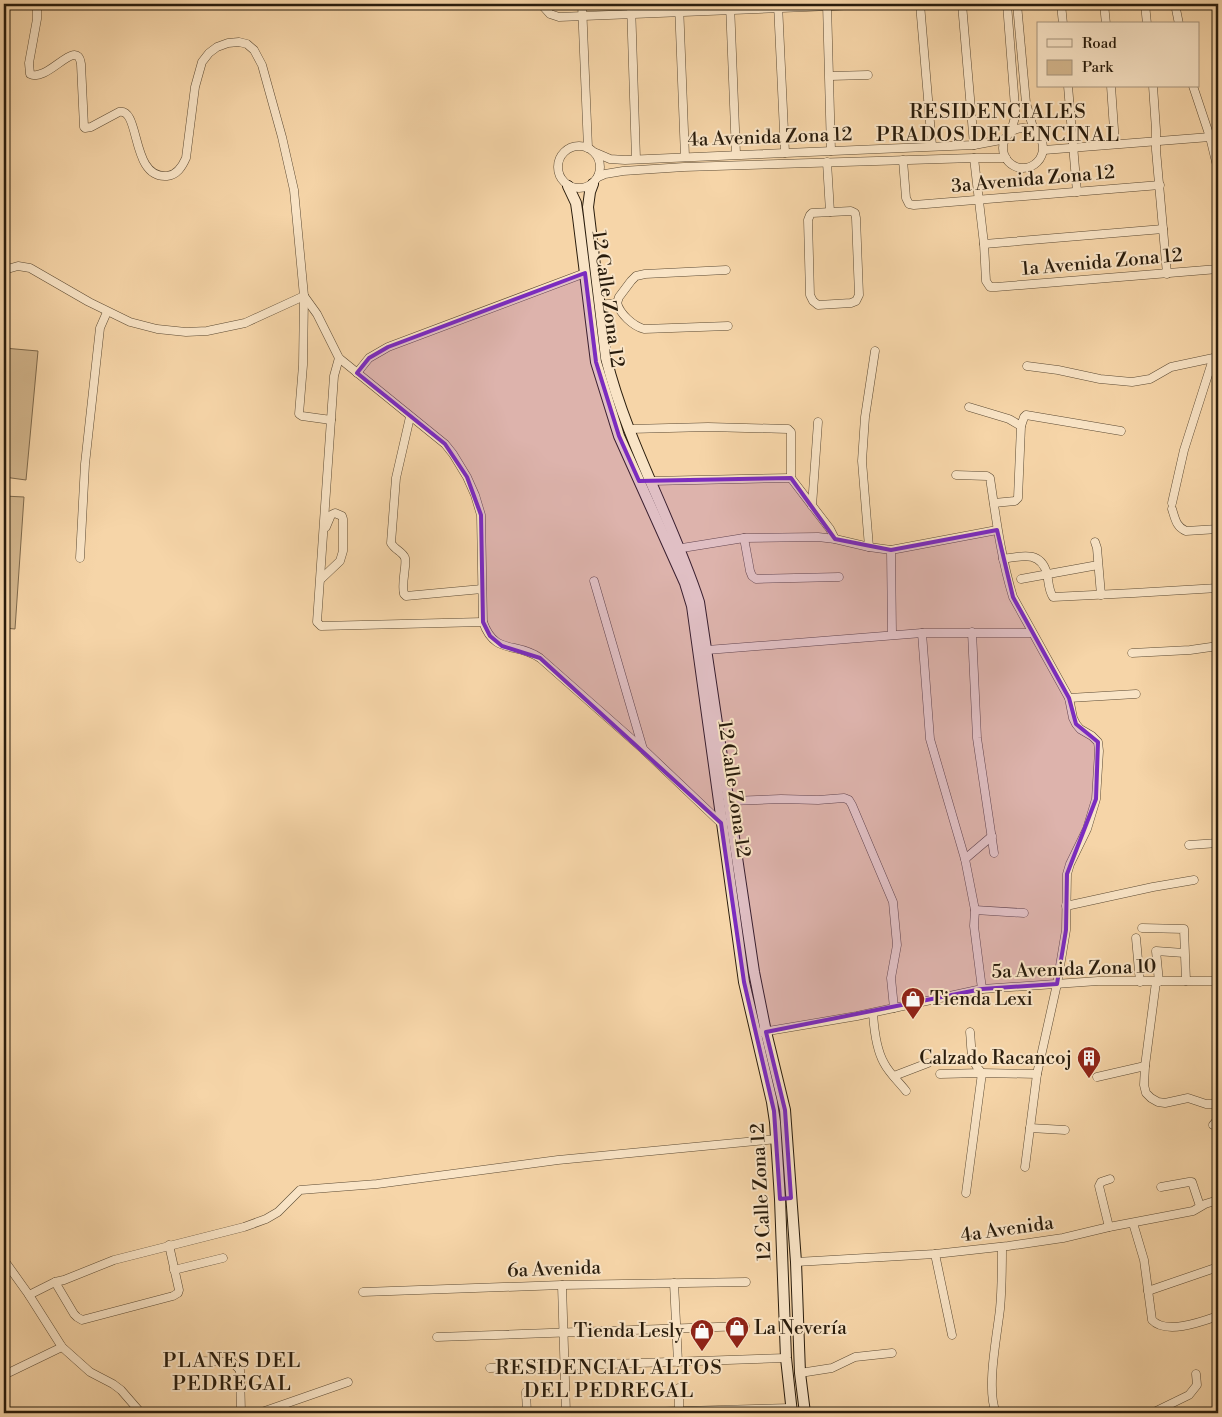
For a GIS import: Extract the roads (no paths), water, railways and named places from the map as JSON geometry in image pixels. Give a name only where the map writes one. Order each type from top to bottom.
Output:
[{"type":"street","points":[[37,4],[37,19],[29,63],[30,74],[34,76],[44,74],[68,57],[77,55],[81,64],[84,127],[91,127],[119,112],[125,112],[131,123],[146,166],[154,173],[160,175],[172,175],[178,172],[186,158],[195,87],[202,62],[217,47],[228,44],[239,42],[248,44],[254,50],[264,74],[282,137],[294,190],[304,296],[303,365],[299,414],[331,420]]},
{"type":"street","points":[[541,4],[550,14],[559,16],[631,14],[679,8],[882,4]]},
{"type":"street","points":[[582,4],[588,148]]},
{"type":"street","points":[[631,4],[636,160]]},
{"type":"street","points":[[920,4],[932,146]]},
{"type":"street","points":[[962,4],[974,145]]},
{"type":"street","points":[[1007,4],[1015,118],[1011,132],[1004,145],[1004,152],[1010,163],[1022,169],[1034,166],[1039,162],[1044,150],[1042,139],[1034,131],[1026,103],[1017,4]]},
{"type":"street","points":[[1061,4],[1063,22]]},
{"type":"street","points":[[1104,4],[1106,22]]},
{"type":"street","points":[[1146,4],[1147,22]]},
{"type":"street","points":[[1175,4],[1179,22]]},
{"type":"street","points":[[828,5],[832,151]]},
{"type":"street","points":[[778,6],[785,153]]},
{"type":"street","points":[[730,7],[736,154]]},
{"type":"street","points":[[679,8],[686,156]]},
{"type":"street","points":[[830,76],[868,75]]},
{"type":"street","points":[[1068,88],[1077,192]]},
{"type":"street","points":[[1111,88],[1116,144]]},
{"type":"street","points":[[1153,88],[1168,274]]},
{"type":"street","points":[[1194,88],[1210,137],[1218,170]]},
{"type":"street","points":[[1011,132],[1023,128],[1034,131]]},
{"type":"street","points":[[1044,150],[1210,137]]},
{"type":"street","name":"4a Avenida Zona 12","points":[[596,154],[617,160],[636,160],[686,156],[974,145],[1006,139]]},
{"type":"street","points":[[582,146],[596,154],[601,165],[596,181],[581,189],[568,186],[558,170],[560,158],[564,152],[569,148],[582,146]]},
{"type":"street","points":[[974,158],[984,244],[1163,229]]},
{"type":"street","name":"4a Avenida Zona 12","points":[[596,181],[605,174],[623,171],[827,162],[1006,158]]},
{"type":"street","name":"3a Avenida Zona 12","points":[[903,160],[906,198],[909,204],[914,205],[1160,186]]},
{"type":"street","points":[[827,162],[830,212]]},
{"type":"street","name":"12 Calle Zona 12","points":[[596,181],[590,192],[588,207],[606,358],[611,379],[675,549],[692,606],[744,982],[785,1110],[786,1358],[792,1410]]},
{"type":"street","name":"12 Calle Zona 12","points":[[568,186],[577,210],[596,362],[620,436],[699,602],[730,801],[761,1032],[796,1262],[800,1373],[805,1413]]},
{"type":"street","points":[[851,211],[855,213],[859,295],[856,301],[851,303],[818,305],[810,295],[808,220],[812,213],[830,212],[851,211]]},
{"type":"street","name":"1a Avenida Zona 12","points":[[984,244],[986,281],[988,285],[996,287],[1218,269]]},
{"type":"street","points":[[4,270],[18,266],[30,268],[107,312],[130,322],[186,332],[207,332],[245,323],[304,296]]},
{"type":"street","points":[[726,270],[636,276],[618,297],[617,303],[620,310],[632,324],[644,329],[728,326]]},
{"type":"street","points":[[356,374],[369,358],[388,347],[585,272]]},
{"type":"street","points":[[304,296],[318,314],[339,358],[356,374],[445,444],[472,486],[480,515],[483,622],[487,632],[502,646],[526,650],[540,658],[643,749],[721,823],[733,822]]},
{"type":"street","points":[[600,305],[617,303]]},
{"type":"street","points":[[80,558],[86,455],[100,328],[107,312]]},
{"type":"street","points":[[869,547],[862,461],[864,417],[875,351]]},
{"type":"street","points":[[339,358],[334,376],[317,622],[321,626],[483,622]]},
{"type":"street","points":[[1027,366],[1100,379],[1132,382],[1150,379],[1171,366],[1215,358],[1184,450],[1172,506],[1177,523],[1183,530],[1218,529]]},
{"type":"street","points":[[969,407],[1009,419],[1021,426]]},
{"type":"street","points":[[994,503],[1011,502],[1018,498],[1021,426],[1026,415],[1121,431]]},
{"type":"street","points":[[410,417],[396,478],[392,543],[394,549],[403,554],[406,560],[403,572],[404,594],[406,596],[482,589]]},
{"type":"street","points":[[812,506],[818,422]]},
{"type":"street","points":[[630,429],[708,427],[788,429],[791,432],[791,478],[830,529],[835,539]]},
{"type":"street","points":[[956,475],[989,476],[997,530],[1013,597],[1069,698],[1076,724],[1098,742],[1099,751],[1096,799],[1087,829],[1070,864],[1066,885],[1066,930],[1057,984],[1037,1074],[1025,1166]]},
{"type":"street","points":[[651,481],[791,478]]},
{"type":"street","points":[[321,579],[340,562],[343,551],[344,523],[342,516],[337,513],[331,515],[324,531]]},
{"type":"street","points":[[675,549],[744,538],[818,537],[891,550],[997,530]]},
{"type":"street","points":[[744,538],[750,571],[756,579],[840,577]]},
{"type":"street","points":[[1095,542],[1098,548],[1101,595]]},
{"type":"street","points":[[891,550],[892,634]]},
{"type":"street","points":[[1003,559],[1032,556],[1042,564],[1053,597],[1218,588]]},
{"type":"street","points":[[1021,578],[1098,566]]},
{"type":"street","points":[[594,581],[643,749]]},
{"type":"street","points":[[972,632],[978,738],[994,853]]},
{"type":"street","points":[[922,633],[930,739],[965,860],[975,910],[974,926],[982,989]]},
{"type":"street","points":[[707,650],[892,634],[1032,633]]},
{"type":"street","points":[[1132,654],[1218,646]]},
{"type":"street","points":[[1069,698],[1136,694]]},
{"type":"street","points":[[730,801],[844,798],[849,800],[893,902],[897,945],[891,978],[894,1008]]},
{"type":"street","points":[[965,860],[992,836]]},
{"type":"street","points":[[1189,844],[1218,843]]},
{"type":"street","points":[[1066,906],[1194,880]]},
{"type":"street","points":[[975,910],[1024,913]]},
{"type":"street","points":[[1142,928],[1184,929],[1186,981]]},
{"type":"street","points":[[1136,938],[1140,982]]},
{"type":"street","points":[[1184,953],[1156,951],[1158,982],[1145,1066],[1145,1091],[1155,1101],[1165,1102],[1188,1098],[1206,1104],[1218,1104]]},
{"type":"street","name":"5a Avenida Zona 10","points":[[761,1032],[873,1013],[982,989],[1098,981],[1218,981]]},
{"type":"street","points":[[873,1013],[881,1057],[885,1065],[906,1091]]},
{"type":"street","points":[[970,1032],[973,1061],[982,1073]]},
{"type":"street","points":[[894,1076],[928,1063]]},
{"type":"street","points":[[1096,1078],[1145,1066]]},
{"type":"street","points":[[966,1193],[982,1073]]},
{"type":"street","points":[[940,1074],[1037,1074]]},
{"type":"street","points":[[1213,1126],[1218,1118]]},
{"type":"street","points":[[1030,1128],[1065,1130]]},
{"type":"street","points":[[29,1295],[55,1282],[114,1260],[244,1227],[278,1212],[300,1190],[377,1184],[558,1160],[777,1139]]},
{"type":"street","points":[[1109,1227],[1099,1186],[1101,1182],[1110,1179]]},
{"type":"street","points":[[1161,1187],[1192,1182],[1200,1206]]},
{"type":"street","name":"4a Avenida","points":[[796,1262],[935,1254],[1063,1238],[1132,1222],[1193,1211],[1200,1206],[1218,1200]]},
{"type":"street","points":[[1132,1222],[1144,1260],[1152,1320],[1160,1326],[1173,1327],[1194,1324],[1218,1316]]},
{"type":"street","points":[[55,1282],[76,1317],[83,1320],[176,1295],[179,1290],[169,1245]]},
{"type":"street","points":[[996,1413],[992,1397],[992,1383],[1000,1307],[1002,1246]]},
{"type":"street","points":[[935,1254],[952,1335]]},
{"type":"street","points":[[174,1270],[224,1258]]},
{"type":"street","points":[[4,1260],[62,1347],[90,1372],[121,1390],[141,1413]]},
{"type":"street","points":[[1148,1291],[1218,1266]]},
{"type":"street","name":"6a Avenida","points":[[362,1292],[562,1285],[746,1282]]},
{"type":"street","points":[[674,1283],[678,1362]]},
{"type":"street","points":[[562,1285],[566,1413]]},
{"type":"street","points":[[437,1336],[745,1326]]},
{"type":"street","points":[[4,1374],[62,1347]]},
{"type":"street","points":[[800,1373],[832,1368],[855,1357],[892,1352]]},
{"type":"street","points":[[490,1368],[786,1358]]},
{"type":"street","points":[[200,1361],[232,1362],[240,1370],[241,1413]]},
{"type":"street","points":[[1152,1413],[1190,1394],[1197,1385],[1196,1374]]},
{"type":"street","points":[[259,1413],[348,1382]]},
{"type":"street","points":[[679,1388],[679,1412]]},
{"type":"street","points":[[526,1392],[527,1413]]},
{"type":"street","points":[[611,1413],[792,1410]]},
{"type":"place","name":"Tienda Lexi","points":[[913,1020]]},
{"type":"place","name":"Calzado Racancoj","points":[[1089,1079]]},
{"type":"place","name":"La Nevería","points":[[737,1349]]},
{"type":"place","name":"Tienda Lesly","points":[[702,1352]]},
{"type":"district","name":"RESIDENCIALES PRADOS DEL ENCINAL","points":[[998,124]]},
{"type":"district","name":"PLANES DEL PEDREGAL","points":[[232,1372]]},
{"type":"district","name":"RESIDENCIAL ALTOS DEL PEDREGAL","points":[[609,1380]]}]
